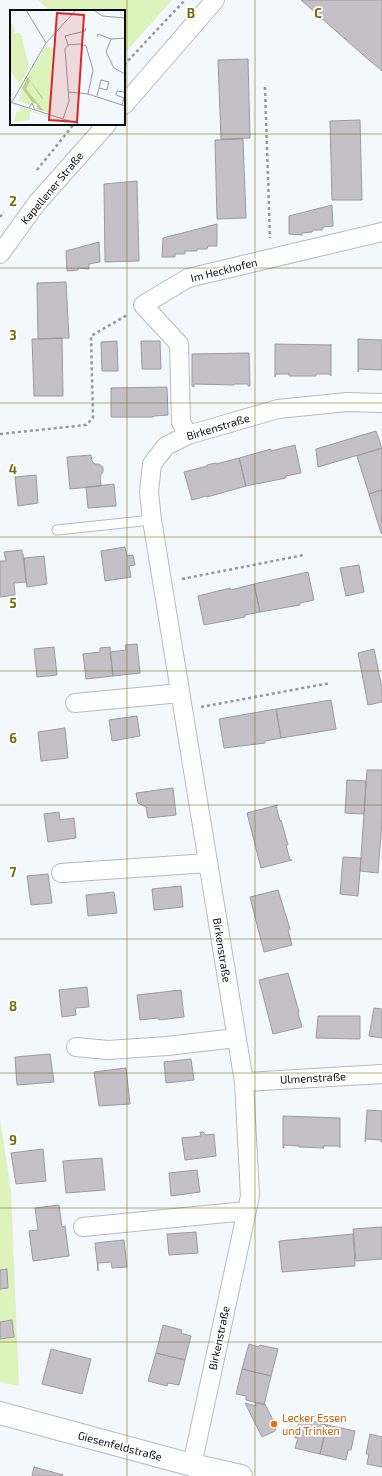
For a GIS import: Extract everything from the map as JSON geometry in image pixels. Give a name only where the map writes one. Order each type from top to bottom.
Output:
[{"type":"main road","name":"Giesenfeldstraße","points":[[0,1413],[192,1465],[241,1476]]},
{"type":"street","points":[[125,104],[215,0]]},
{"type":"street","name":"Kapellener Straße","points":[[0,254],[37,203],[106,125]]},
{"type":"street","name":"Im Heckhofen","points":[[144,305],[188,278],[382,232]]},
{"type":"street","points":[[144,305],[179,344],[181,422],[188,435]]},
{"type":"street","name":"Birkenstraße","points":[[192,1465],[250,1196],[244,1082],[152,520],[149,492],[152,464],[166,446],[188,435],[278,409],[347,402],[382,403]]},
{"type":"street","points":[[75,703],[181,702]]},
{"type":"street","points":[[61,873],[208,863]]},
{"type":"street","points":[[76,1047],[108,1050],[167,1046],[236,1038]]},
{"type":"street","name":"Ulmenstraße","points":[[244,1082],[382,1074]]},
{"type":"street","points":[[83,1227],[246,1211]]},
{"type":"lane","points":[[57,530],[152,520]]},
{"type":"path","points":[[125,64],[185,0]]},
{"type":"path","points":[[265,87],[271,258]]},
{"type":"path","points":[[0,434],[86,425],[93,418],[91,336],[144,305]]},
{"type":"path","points":[[162,582],[304,556]]},
{"type":"path","points":[[181,702],[330,683]]},
{"type":"green space","points":[[38,0],[172,0],[125,53],[125,10],[49,10]]},
{"type":"green space","points":[[0,1118],[11,1192],[19,1386],[0,1382]]},
{"type":"building","points":[[301,0],[382,0],[382,71],[362,54]]},
{"type":"building","points":[[248,59],[250,138],[221,139],[218,60]]},
{"type":"building","points":[[360,120],[362,200],[332,200],[330,121]]},
{"type":"building","points":[[243,139],[246,218],[217,219],[215,140]]},
{"type":"building","points":[[137,181],[139,261],[105,262],[104,184]]},
{"type":"building","points":[[332,205],[333,226],[323,227],[322,230],[313,230],[312,232],[302,233],[302,235],[289,234],[289,216]]},
{"type":"building","points":[[217,224],[217,246],[208,246],[207,249],[197,249],[197,251],[185,251],[185,254],[175,254],[175,257],[162,257],[163,238]]},
{"type":"building","points":[[99,242],[100,262],[89,264],[89,269],[78,268],[78,270],[67,271],[66,251]]},
{"type":"building","points":[[66,282],[69,338],[38,339],[37,283]]},
{"type":"building","points":[[62,338],[63,396],[34,396],[32,339]]},
{"type":"building","points":[[358,339],[382,340],[382,370],[359,369],[358,372]]},
{"type":"building","points":[[117,341],[118,371],[102,371],[101,342]]},
{"type":"building","points":[[141,341],[160,341],[161,369],[142,369]]},
{"type":"building","points":[[275,344],[331,344],[331,376],[330,374],[316,374],[316,376],[289,376],[289,374],[276,374],[275,377]]},
{"type":"building","points":[[249,353],[250,386],[248,386],[248,384],[194,384],[194,387],[192,386],[192,354]]},
{"type":"building","points":[[167,387],[168,415],[153,417],[111,417],[111,388]]},
{"type":"building","points":[[376,431],[382,448],[318,467],[316,449]]},
{"type":"building","points":[[295,445],[301,473],[286,476],[286,478],[246,486],[239,458],[271,449],[271,451]]},
{"type":"building","points":[[382,448],[382,490],[369,494],[357,456]]},
{"type":"building","points":[[91,455],[92,461],[95,464],[99,464],[103,467],[103,472],[100,476],[101,486],[70,489],[67,457]]},
{"type":"building","points":[[239,458],[246,486],[192,500],[184,472]]},
{"type":"building","points":[[36,475],[38,503],[18,506],[15,477]]},
{"type":"building","points":[[114,484],[116,506],[88,508],[86,487]]},
{"type":"building","points":[[382,490],[382,533],[381,533],[369,494]]},
{"type":"building","points":[[125,547],[127,556],[133,555],[135,565],[129,566],[131,577],[105,581],[101,551]]},
{"type":"building","points":[[22,550],[26,582],[14,583],[15,595],[0,597],[0,561],[6,561],[4,552]]},
{"type":"building","points":[[44,556],[47,584],[27,587],[24,558]]},
{"type":"building","points":[[359,565],[364,592],[346,596],[340,568]]},
{"type":"building","points":[[308,572],[314,600],[300,603],[300,605],[260,612],[254,584]]},
{"type":"building","points":[[254,584],[260,612],[245,615],[245,617],[204,625],[198,596]]},
{"type":"building","points":[[137,644],[140,673],[113,676],[110,652],[126,650],[125,645]]},
{"type":"building","points":[[54,647],[57,675],[37,677],[34,649]]},
{"type":"building","points":[[110,647],[113,676],[86,679],[83,654],[100,652],[100,648]]},
{"type":"building","points":[[374,649],[382,688],[382,702],[368,705],[358,653]]},
{"type":"building","points":[[331,700],[336,729],[281,738],[276,709]]},
{"type":"building","points":[[276,709],[281,738],[265,741],[265,743],[224,748],[219,719]]},
{"type":"building","points":[[137,716],[140,736],[112,741],[109,720]]},
{"type":"building","points":[[65,728],[68,758],[41,761],[38,732]]},
{"type":"building","points":[[367,770],[382,770],[382,822],[378,873],[360,871]]},
{"type":"building","points":[[347,780],[366,781],[364,814],[345,813]]},
{"type":"building","points":[[173,788],[176,815],[148,818],[146,807],[138,803],[136,793]]},
{"type":"building","points":[[278,805],[276,806],[288,845],[286,845],[290,860],[292,860],[261,868],[247,813]]},
{"type":"building","points":[[59,812],[60,820],[74,818],[76,838],[48,842],[44,814]]},
{"type":"building","points":[[343,857],[361,858],[358,896],[340,894]]},
{"type":"building","points":[[48,874],[52,903],[31,905],[27,876]]},
{"type":"building","points":[[181,886],[183,907],[154,910],[152,889]]},
{"type":"building","points":[[278,890],[290,929],[288,930],[292,945],[264,952],[250,897]]},
{"type":"building","points":[[114,892],[117,913],[88,916],[86,895]]},
{"type":"building","points":[[288,973],[302,1027],[273,1034],[259,980]]},
{"type":"building","points":[[87,987],[89,1007],[75,1008],[76,1015],[62,1017],[59,990]]},
{"type":"building","points":[[181,990],[184,1017],[159,1020],[158,1018],[140,1020],[137,995]]},
{"type":"building","points":[[374,1008],[382,1009],[382,1038],[369,1036]]},
{"type":"building","points":[[318,1016],[360,1016],[360,1039],[316,1038]]},
{"type":"building","points":[[50,1054],[54,1082],[17,1085],[15,1057]]},
{"type":"building","points":[[191,1059],[194,1080],[166,1083],[164,1062]]},
{"type":"building","points":[[126,1068],[130,1104],[99,1106],[94,1072]]},
{"type":"building","points":[[367,1110],[382,1111],[382,1142],[381,1140],[366,1139],[365,1142]]},
{"type":"building","points":[[283,1116],[340,1118],[340,1148],[338,1146],[323,1146],[324,1148],[284,1145],[283,1148]]},
{"type":"building","points":[[200,1132],[203,1132],[206,1135],[214,1134],[216,1156],[185,1160],[182,1138],[201,1136]]},
{"type":"building","points":[[43,1149],[46,1181],[16,1184],[11,1153]]},
{"type":"building","points":[[102,1158],[105,1190],[66,1193],[63,1161]]},
{"type":"building","points":[[197,1170],[200,1192],[171,1196],[169,1173]]},
{"type":"building","points":[[59,1205],[62,1227],[65,1226],[69,1256],[33,1261],[29,1231],[38,1230],[35,1208]]},
{"type":"building","points":[[382,1227],[382,1259],[356,1261],[353,1229]]},
{"type":"building","points":[[196,1232],[198,1253],[169,1255],[167,1234]]},
{"type":"building","points":[[353,1234],[355,1266],[282,1272],[279,1241]]},
{"type":"building","points":[[124,1240],[127,1267],[112,1268],[111,1262],[98,1263],[98,1271],[95,1243]]},
{"type":"building","points":[[7,1269],[8,1288],[0,1289],[0,1270]]},
{"type":"building","points":[[12,1320],[14,1337],[0,1339],[0,1322]]},
{"type":"building","points":[[163,1325],[182,1330],[181,1333],[191,1336],[185,1360],[156,1353]]},
{"type":"building","points":[[249,1344],[258,1347],[260,1345],[278,1349],[271,1376],[242,1369]]},
{"type":"building","points":[[51,1349],[91,1359],[82,1394],[42,1384]]},
{"type":"building","points":[[156,1353],[185,1360],[179,1385],[168,1383],[167,1386],[148,1381]]},
{"type":"building","points":[[242,1369],[271,1376],[264,1405],[246,1400],[246,1396],[236,1394]]},
{"type":"building","points":[[255,1402],[265,1404],[276,1426],[275,1431],[262,1437],[245,1403],[256,1406]]},
{"type":"building","points":[[300,1418],[327,1425],[320,1454],[295,1448],[298,1438],[295,1438]]},
{"type":"building","points":[[327,1425],[355,1431],[351,1450],[348,1450],[346,1460],[320,1454]]},
{"type":"building","points":[[370,1434],[382,1437],[382,1467],[367,1464],[369,1454],[366,1454]]},
{"type":"building","points":[[34,1467],[63,1475],[32,1476]]},
{"type":"place","name":"Lecker Essen und Trinken","points":[[274,1424]]}]
